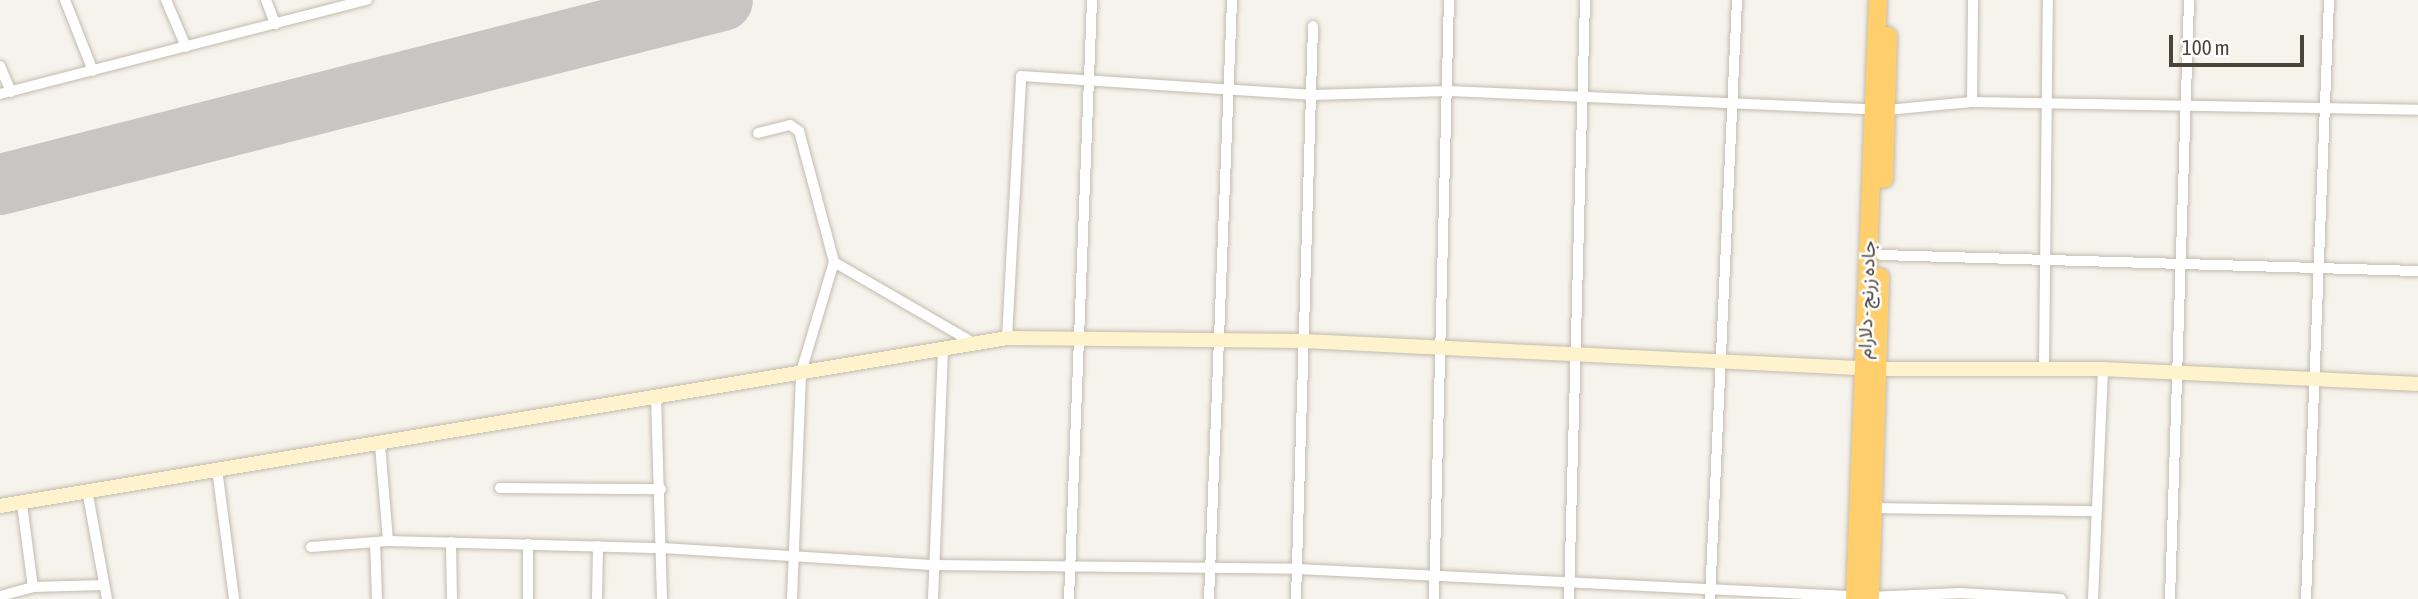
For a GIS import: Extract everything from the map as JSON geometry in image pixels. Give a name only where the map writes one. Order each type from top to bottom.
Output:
[{"type":"highway","name":"جاده زرنج - دلارام","points":[[1862,598],[1873,508],[1871,369],[1881,255],[1878,0]]},
{"type":"highway","name":"جاده زرنج - دلارام","points":[[1862,598],[1880,110],[1889,0]]},
{"type":"street","points":[[65,0],[93,71]]},
{"type":"street","points":[[166,0],[186,47]]},
{"type":"street","points":[[266,0],[275,23]]},
{"type":"street","points":[[0,94],[366,0]]},
{"type":"street","points":[[1069,599],[1091,0]]},
{"type":"street","points":[[1209,599],[1232,0]]},
{"type":"street","points":[[1434,599],[1449,91],[1449,0]]},
{"type":"street","points":[[1569,599],[1578,353],[1585,0]]},
{"type":"street","points":[[1710,594],[1737,0]]},
{"type":"street","points":[[1972,102],[1973,0]]},
{"type":"street","points":[[2043,367],[2048,0]]},
{"type":"street","points":[[2170,599],[2185,264],[2184,110],[2189,0]]},
{"type":"street","points":[[2306,599],[2329,0]]},
{"type":"street","points":[[1296,599],[1313,26]]},
{"type":"street","points":[[0,66],[11,92]]},
{"type":"street","points":[[1007,338],[1018,78],[1087,79],[1313,95],[1449,91],[1880,110],[1972,102],[2184,110],[2418,110]]},
{"type":"street","points":[[758,133],[790,125],[799,131],[834,262],[801,372],[792,599]]},
{"type":"street","points":[[1881,255],[2043,256],[2185,264],[2418,271]]},
{"type":"street","points":[[834,262],[976,344]]},
{"type":"street","points":[[0,506],[217,469],[380,445],[1007,338],[1304,341],[1722,358],[1871,369],[2043,367],[2418,384]]},
{"type":"street","points":[[933,599],[943,350]]},
{"type":"street","points":[[2093,599],[2093,511],[2103,369]]},
{"type":"street","points":[[656,397],[661,489],[662,599]]},
{"type":"street","points":[[380,445],[388,541]]},
{"type":"street","points":[[217,469],[234,599]]},
{"type":"street","points":[[500,488],[661,489]]},
{"type":"street","points":[[88,490],[107,599]]},
{"type":"street","points":[[22,504],[33,587]]},
{"type":"street","points":[[1873,508],[2093,511]]},
{"type":"street","points":[[311,547],[388,541],[598,546],[935,565],[1069,563],[1210,570],[1297,569],[1570,580],[1710,594],[2061,599]]},
{"type":"street","points":[[375,542],[377,599]]},
{"type":"street","points":[[452,542],[452,599]]},
{"type":"street","points":[[527,544],[528,599]]},
{"type":"street","points":[[597,599],[598,546]]},
{"type":"street","points":[[0,596],[13,596],[33,587],[104,585]]},
{"type":"runway","points":[[0,184],[722,0]]}]
